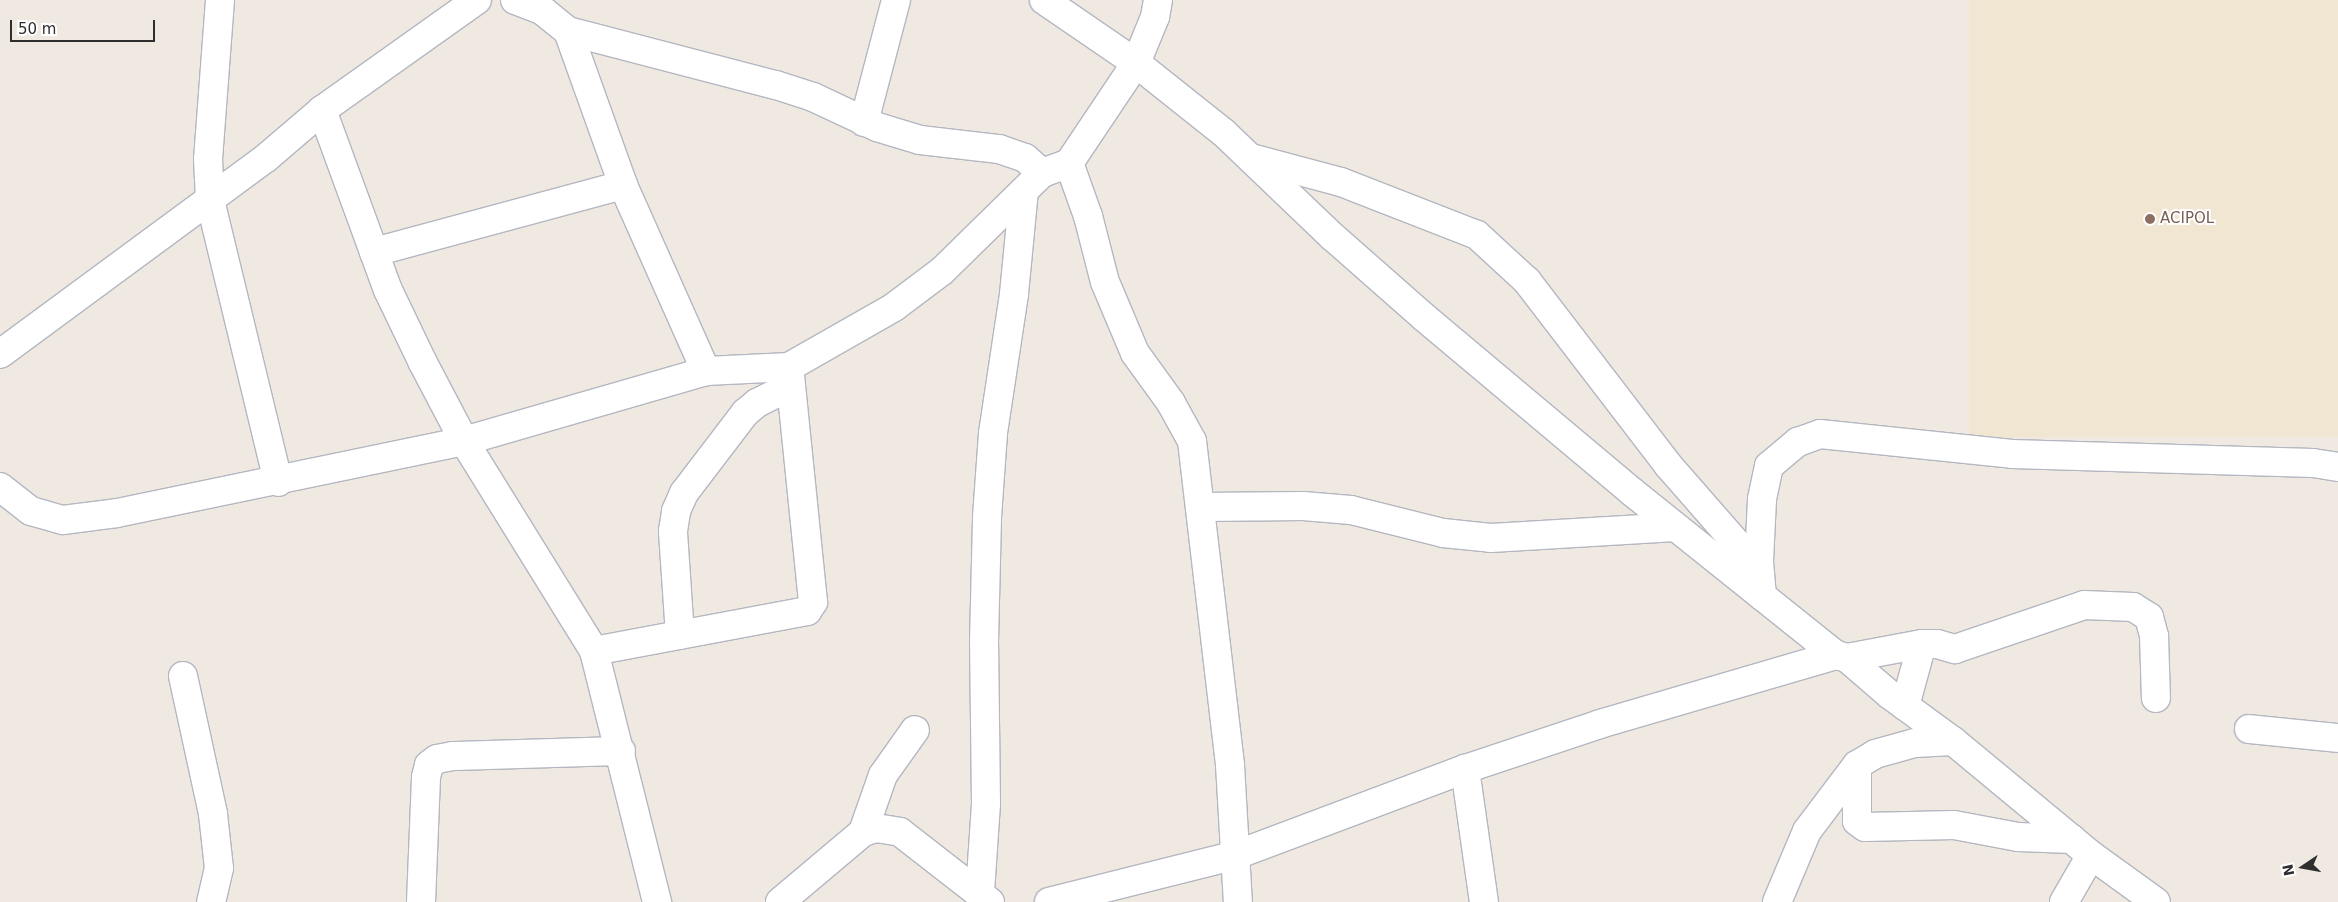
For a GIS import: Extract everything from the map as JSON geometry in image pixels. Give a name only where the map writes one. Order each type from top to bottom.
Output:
[{"type":"street","points":[[220,0],[208,159],[210,200],[278,482]]},
{"type":"street","points":[[0,354],[210,200],[322,110],[477,0]]},
{"type":"street","points":[[516,0],[545,6],[568,31],[623,185],[706,371]]},
{"type":"street","points":[[864,122],[896,0]]},
{"type":"street","points":[[1044,0],[1136,63],[1250,158],[1424,318],[1676,527],[1905,706],[1953,740],[2081,847],[2156,902]]},
{"type":"street","points":[[680,635],[673,531],[676,511],[684,492],[745,413],[789,377],[942,271],[1033,182],[1069,162],[1136,63],[1155,17],[1158,0]]},
{"type":"street","points":[[568,31],[776,85],[813,97],[864,122],[920,140],[999,149],[1025,158],[1033,182],[1014,294],[994,433],[987,517],[984,642],[985,897]]},
{"type":"street","points":[[322,110],[388,290],[464,441],[594,652],[621,751],[657,902]]},
{"type":"street","points":[[1250,158],[1310,172],[1449,222],[1477,235],[1527,281],[1668,464],[1739,546],[1759,561]]},
{"type":"street","points":[[1069,162],[1088,216],[1105,282],[1132,345],[1171,403],[1192,441],[1230,765],[1238,902]]},
{"type":"street","points":[[374,252],[623,185]]},
{"type":"street","points":[[0,487],[31,511],[63,520],[117,513],[278,482],[464,441],[706,371],[789,377]]},
{"type":"street","points":[[594,652],[808,611],[813,602],[789,377]]},
{"type":"street","points":[[1762,596],[1759,561],[1762,499],[1769,466],[1798,442],[1820,434],[2012,454],[2313,463],[2338,467]]},
{"type":"street","points":[[1201,507],[1303,506],[1351,510],[1443,533],[1491,538],[1676,527]]},
{"type":"street","points":[[1049,902],[1236,855],[1465,769],[1600,724],[1842,657],[1922,644],[1937,644],[1955,649],[2084,606],[2133,607],[2149,617],[2154,636],[2156,698]]},
{"type":"street","points":[[1905,706],[1922,644]]},
{"type":"street","points":[[183,676],[215,832],[219,868],[211,902]]},
{"type":"street","points":[[2249,729],[2338,738]]},
{"type":"street","points":[[863,832],[883,775],[915,730]]},
{"type":"street","points":[[1777,902],[1807,831],[1857,765],[1876,754],[1915,743],[1953,740]]},
{"type":"street","points":[[421,902],[426,777],[429,765],[436,759],[453,756],[621,751]]},
{"type":"street","points":[[1857,765],[1858,820],[1865,827],[1954,825],[2081,847]]},
{"type":"street","points":[[1465,769],[1484,902]]},
{"type":"street","points":[[780,902],[863,832],[876,828],[900,832],[985,897]]},
{"type":"street","points":[[2064,902],[2081,847]]},
{"type":"shaded area","name":"ACIPOL","points":[[1969,0],[2338,0],[2338,437],[1969,437]]},
{"type":"place","name":"ACIPOL","points":[[2150,219]]}]
